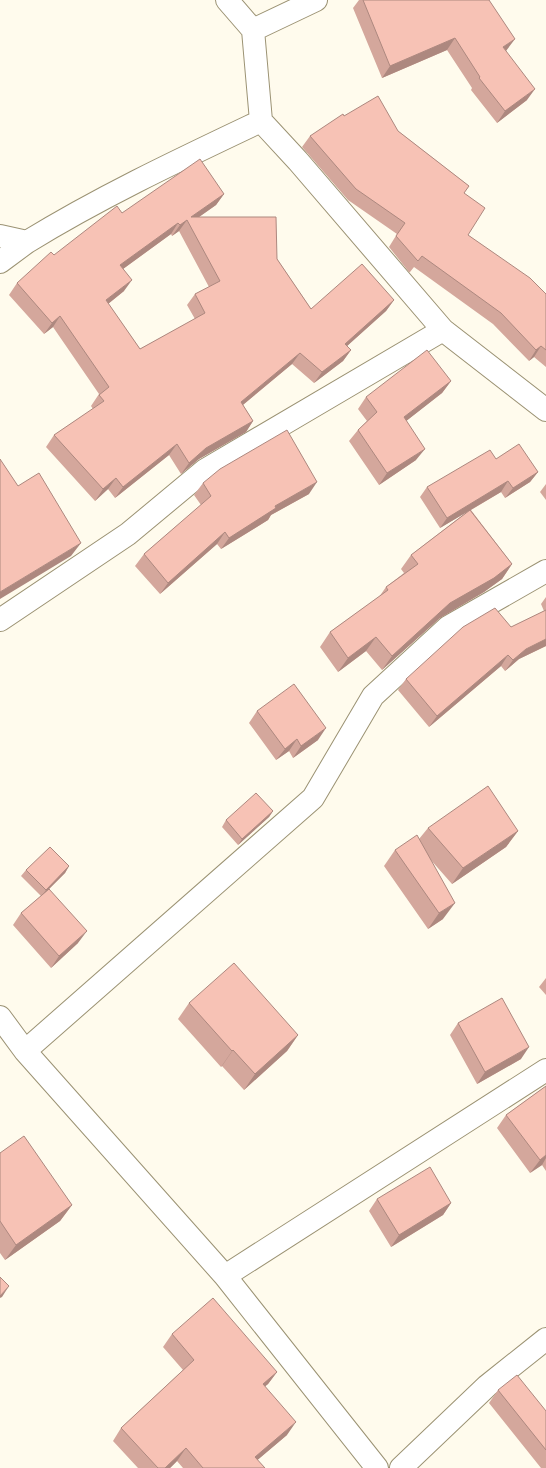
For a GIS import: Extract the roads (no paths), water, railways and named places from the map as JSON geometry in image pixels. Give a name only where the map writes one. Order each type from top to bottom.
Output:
[{"type":"street","points":[[227,0],[252,30],[261,121],[298,161],[443,330],[546,410]]},
{"type":"street","points":[[252,30],[316,0]]},
{"type":"street","points":[[0,262],[27,242],[68,217],[125,187],[261,121]]},
{"type":"street","points":[[0,236],[27,242]]},
{"type":"street","points":[[0,620],[128,534],[205,470],[443,330]]},
{"type":"street","points":[[25,1051],[313,798],[373,696],[442,632],[448,627],[546,571]]},
{"type":"street","points":[[0,1017],[25,1051],[225,1276],[377,1468]]},
{"type":"street","points":[[225,1276],[546,1070]]},
{"type":"street","points":[[401,1468],[488,1386],[546,1339]]}]
